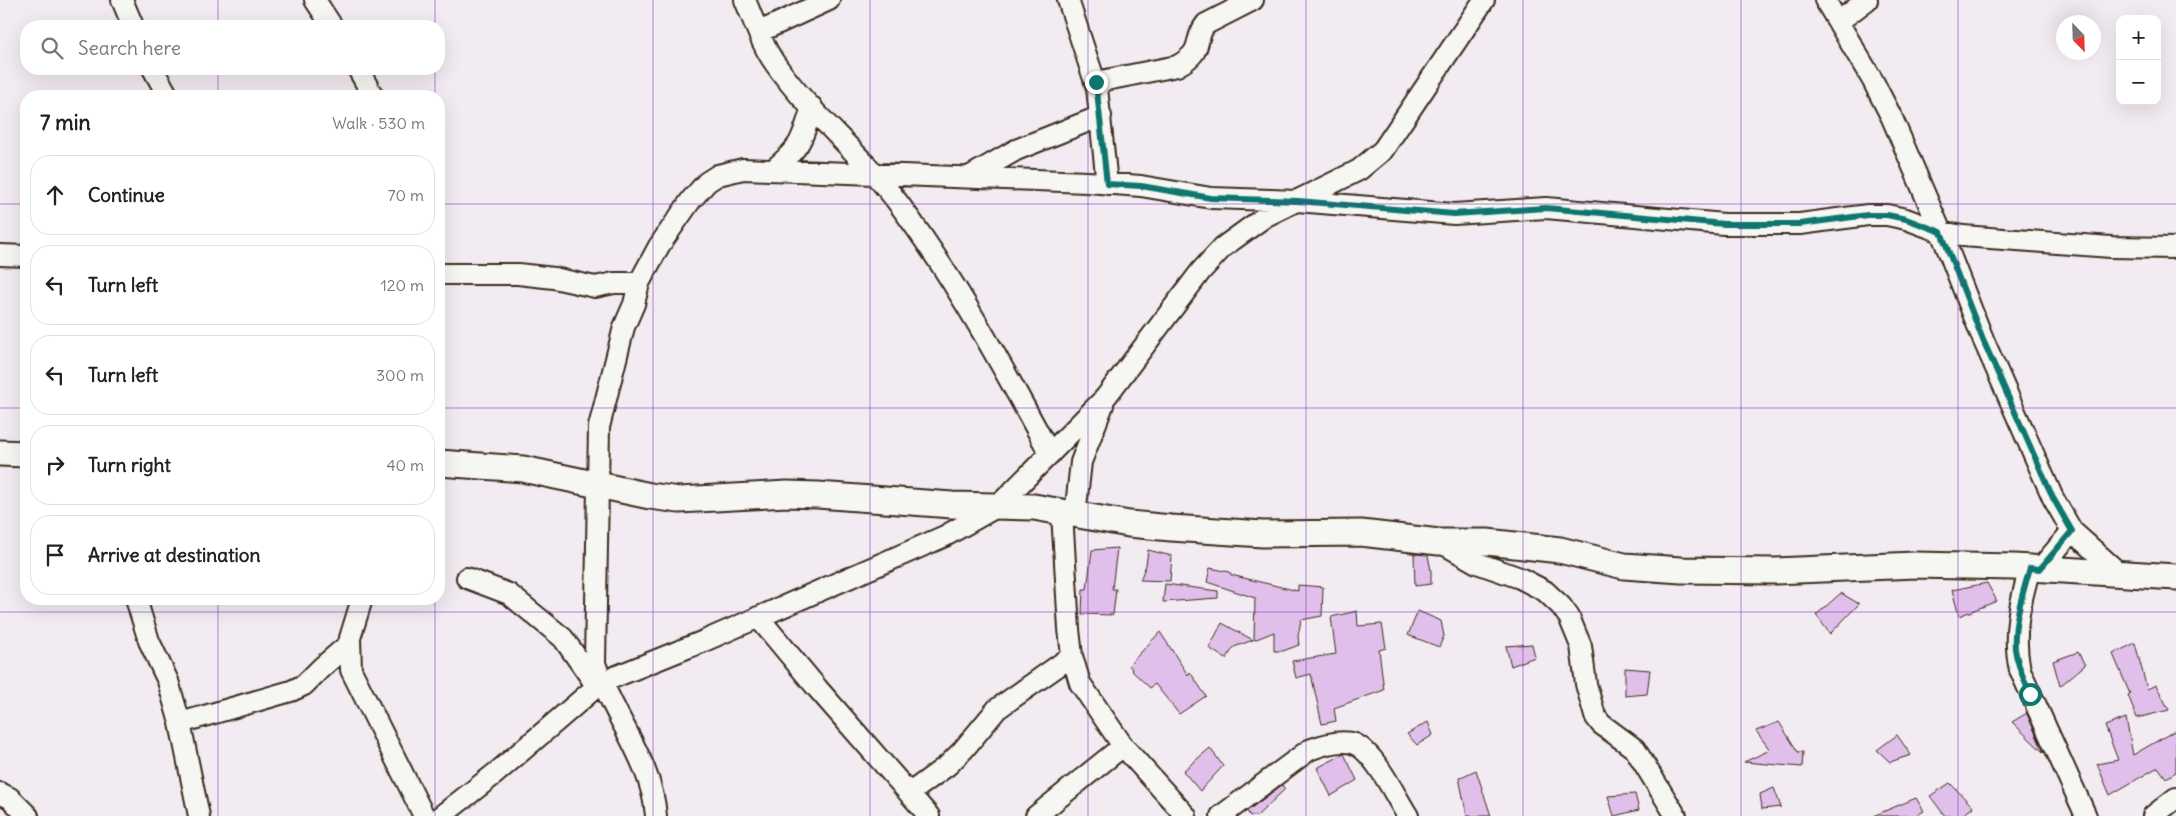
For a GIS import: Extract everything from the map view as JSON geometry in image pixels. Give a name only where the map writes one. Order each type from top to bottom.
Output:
[{"type":"street","points":[[122,0],[130,20]]},
{"type":"street","points":[[315,0],[328,20]]},
{"type":"street","points":[[744,0],[774,63],[790,85],[874,174],[899,204],[961,297],[1003,367],[1050,454]]},
{"type":"street","points":[[759,32],[829,0]]},
{"type":"street","points":[[1068,0],[1096,82],[1107,184]]},
{"type":"street","points":[[1096,82],[1177,66],[1186,61],[1195,52],[1202,28],[1206,24],[1253,0]]},
{"type":"street","points":[[441,816],[496,773],[599,684],[945,536],[998,506],[1105,398],[1202,271],[1223,247],[1266,216],[1353,174],[1383,150],[1484,0]]},
{"type":"street","points":[[1825,0],[1892,118],[1941,232],[1983,340],[2053,498],[2072,531],[2120,574]]},
{"type":"street","points":[[1838,22],[1867,0]]},
{"type":"street","points":[[156,75],[165,90]]},
{"type":"street","points":[[361,75],[370,90]]},
{"type":"street","points":[[772,170],[798,146],[812,108]]},
{"type":"street","points":[[969,177],[1016,150],[1100,116]]},
{"type":"street","points":[[599,684],[595,663],[599,427],[624,327],[634,304],[639,283],[659,246],[691,200],[707,182],[729,171],[743,169],[969,177],[1141,186],[1211,198],[1298,201],[1454,214],[1546,208],[1724,224],[1800,224],[1868,215],[1887,215],[1906,219],[1941,232],[1963,236],[2111,247],[2176,248]]},
{"type":"street","points":[[0,255],[20,256]]},
{"type":"street","points":[[445,274],[518,274],[554,278],[595,287],[614,283],[639,283]]},
{"type":"street","points":[[1105,398],[1081,462],[1068,514],[1072,656],[1080,684],[1123,746],[1186,816]]},
{"type":"street","points":[[0,453],[20,454]]},
{"type":"street","points":[[445,462],[523,469],[650,496],[679,500],[788,494],[952,505],[1034,508],[1129,524],[1189,529],[1263,534],[1362,533],[1439,542],[1487,542],[1560,550],[1624,566],[1682,570],[1775,571],[1915,565],[2035,568],[2176,577]]},
{"type":"street","points":[[2072,531],[2035,568],[2020,600],[2015,648],[2020,670],[2086,816]]},
{"type":"street","points":[[1439,542],[1477,563],[1520,578],[1545,591],[1561,606],[1569,617],[1581,646],[1586,684],[1595,716],[1601,724],[1635,749],[1676,816]]},
{"type":"street","points":[[467,578],[509,594],[563,638],[599,684],[645,769],[653,790],[656,816]]},
{"type":"street","points":[[138,605],[149,641],[168,681],[180,723],[199,816]]},
{"type":"street","points":[[360,605],[350,643],[351,670],[424,816]]},
{"type":"street","points":[[758,617],[929,816]]},
{"type":"street","points":[[180,723],[276,697],[304,685],[350,643]]},
{"type":"street","points":[[910,792],[948,765],[997,709],[1072,656]]},
{"type":"street","points":[[1221,816],[1309,750],[1325,744],[1344,742],[1355,744],[1370,755],[1408,816]]},
{"type":"street","points":[[1036,816],[1123,746]]},
{"type":"street","points":[[0,793],[10,798],[28,816]]},
{"type":"street","points":[[2153,816],[2176,798]]},
{"type":"building","points":[[1117,548],[1112,589],[1116,589],[1113,615],[1082,614],[1083,589],[1087,589],[1092,550]]},
{"type":"building","points":[[1148,550],[1172,556],[1170,581],[1140,580],[1146,565]]},
{"type":"building","points":[[1414,554],[1428,555],[1431,584],[1415,586]]},
{"type":"building","points":[[1210,568],[1298,591],[1298,585],[1323,587],[1322,616],[1301,620],[1298,636],[1299,645],[1283,651],[1274,651],[1274,632],[1254,640],[1255,598],[1207,582]]},
{"type":"building","points":[[1987,583],[1997,601],[1959,616],[1952,590]]},
{"type":"building","points":[[1165,584],[1218,591],[1218,598],[1163,602]]},
{"type":"building","points":[[1841,593],[1859,604],[1830,634],[1816,615]]},
{"type":"building","points":[[1357,611],[1358,626],[1382,624],[1386,648],[1379,650],[1384,690],[1334,708],[1336,721],[1322,724],[1311,674],[1296,678],[1292,661],[1336,654],[1331,617]]},
{"type":"building","points":[[1418,611],[1441,621],[1444,636],[1439,647],[1408,635]]},
{"type":"building","points":[[1222,623],[1253,640],[1234,647],[1226,659],[1209,648]]},
{"type":"building","points":[[1160,632],[1188,675],[1190,672],[1206,696],[1179,714],[1155,684],[1150,688],[1131,670],[1129,665]]},
{"type":"building","points":[[2135,643],[2147,689],[2156,685],[2169,710],[2137,718],[2128,695],[2130,694],[2113,654]]},
{"type":"building","points":[[1532,644],[1535,657],[1511,666],[1506,646]]},
{"type":"building","points":[[2078,652],[2085,665],[2060,686],[2053,661]]},
{"type":"building","points":[[1625,668],[1650,670],[1647,694],[1625,696]]},
{"type":"building","points":[[2027,714],[2044,753],[2012,722]]},
{"type":"building","points":[[2126,718],[2133,755],[2176,730],[2176,772],[2166,778],[2158,767],[2110,795],[2097,764],[2118,760],[2105,726]]},
{"type":"building","points":[[1428,722],[1433,735],[1417,745],[1407,734]]},
{"type":"building","points":[[1779,722],[1798,752],[1803,752],[1802,767],[1744,762],[1770,750],[1756,731]]},
{"type":"building","points":[[1897,735],[1911,755],[1890,762],[1877,750]]},
{"type":"building","points":[[1210,748],[1223,766],[1200,791],[1183,771]]},
{"type":"building","points":[[1344,754],[1357,780],[1331,796],[1317,768]]},
{"type":"building","points":[[1476,770],[1491,816],[1467,816],[1459,778]]},
{"type":"building","points":[[1950,783],[1973,807],[1962,816],[1945,816],[1930,796]]},
{"type":"building","points":[[1282,785],[1285,789],[1257,816],[1250,816],[1247,811]]},
{"type":"building","points":[[1774,788],[1781,807],[1762,809],[1760,794]]},
{"type":"building","points":[[1635,794],[1639,810],[1614,816],[1608,796]]},
{"type":"building","points":[[1916,798],[1924,811],[1915,816],[1873,816]]},
{"type":"route","points":[[1096,82],[1107,184],[1141,186],[1211,198],[1298,201],[1454,214],[1480,214],[1546,208],[1724,224],[1800,224],[1868,215],[1887,215],[1906,219],[1941,232],[1983,340],[2053,498],[2072,531],[2040,569],[2030,568],[2020,600],[2015,648],[2020,670],[2030,694]]}]
